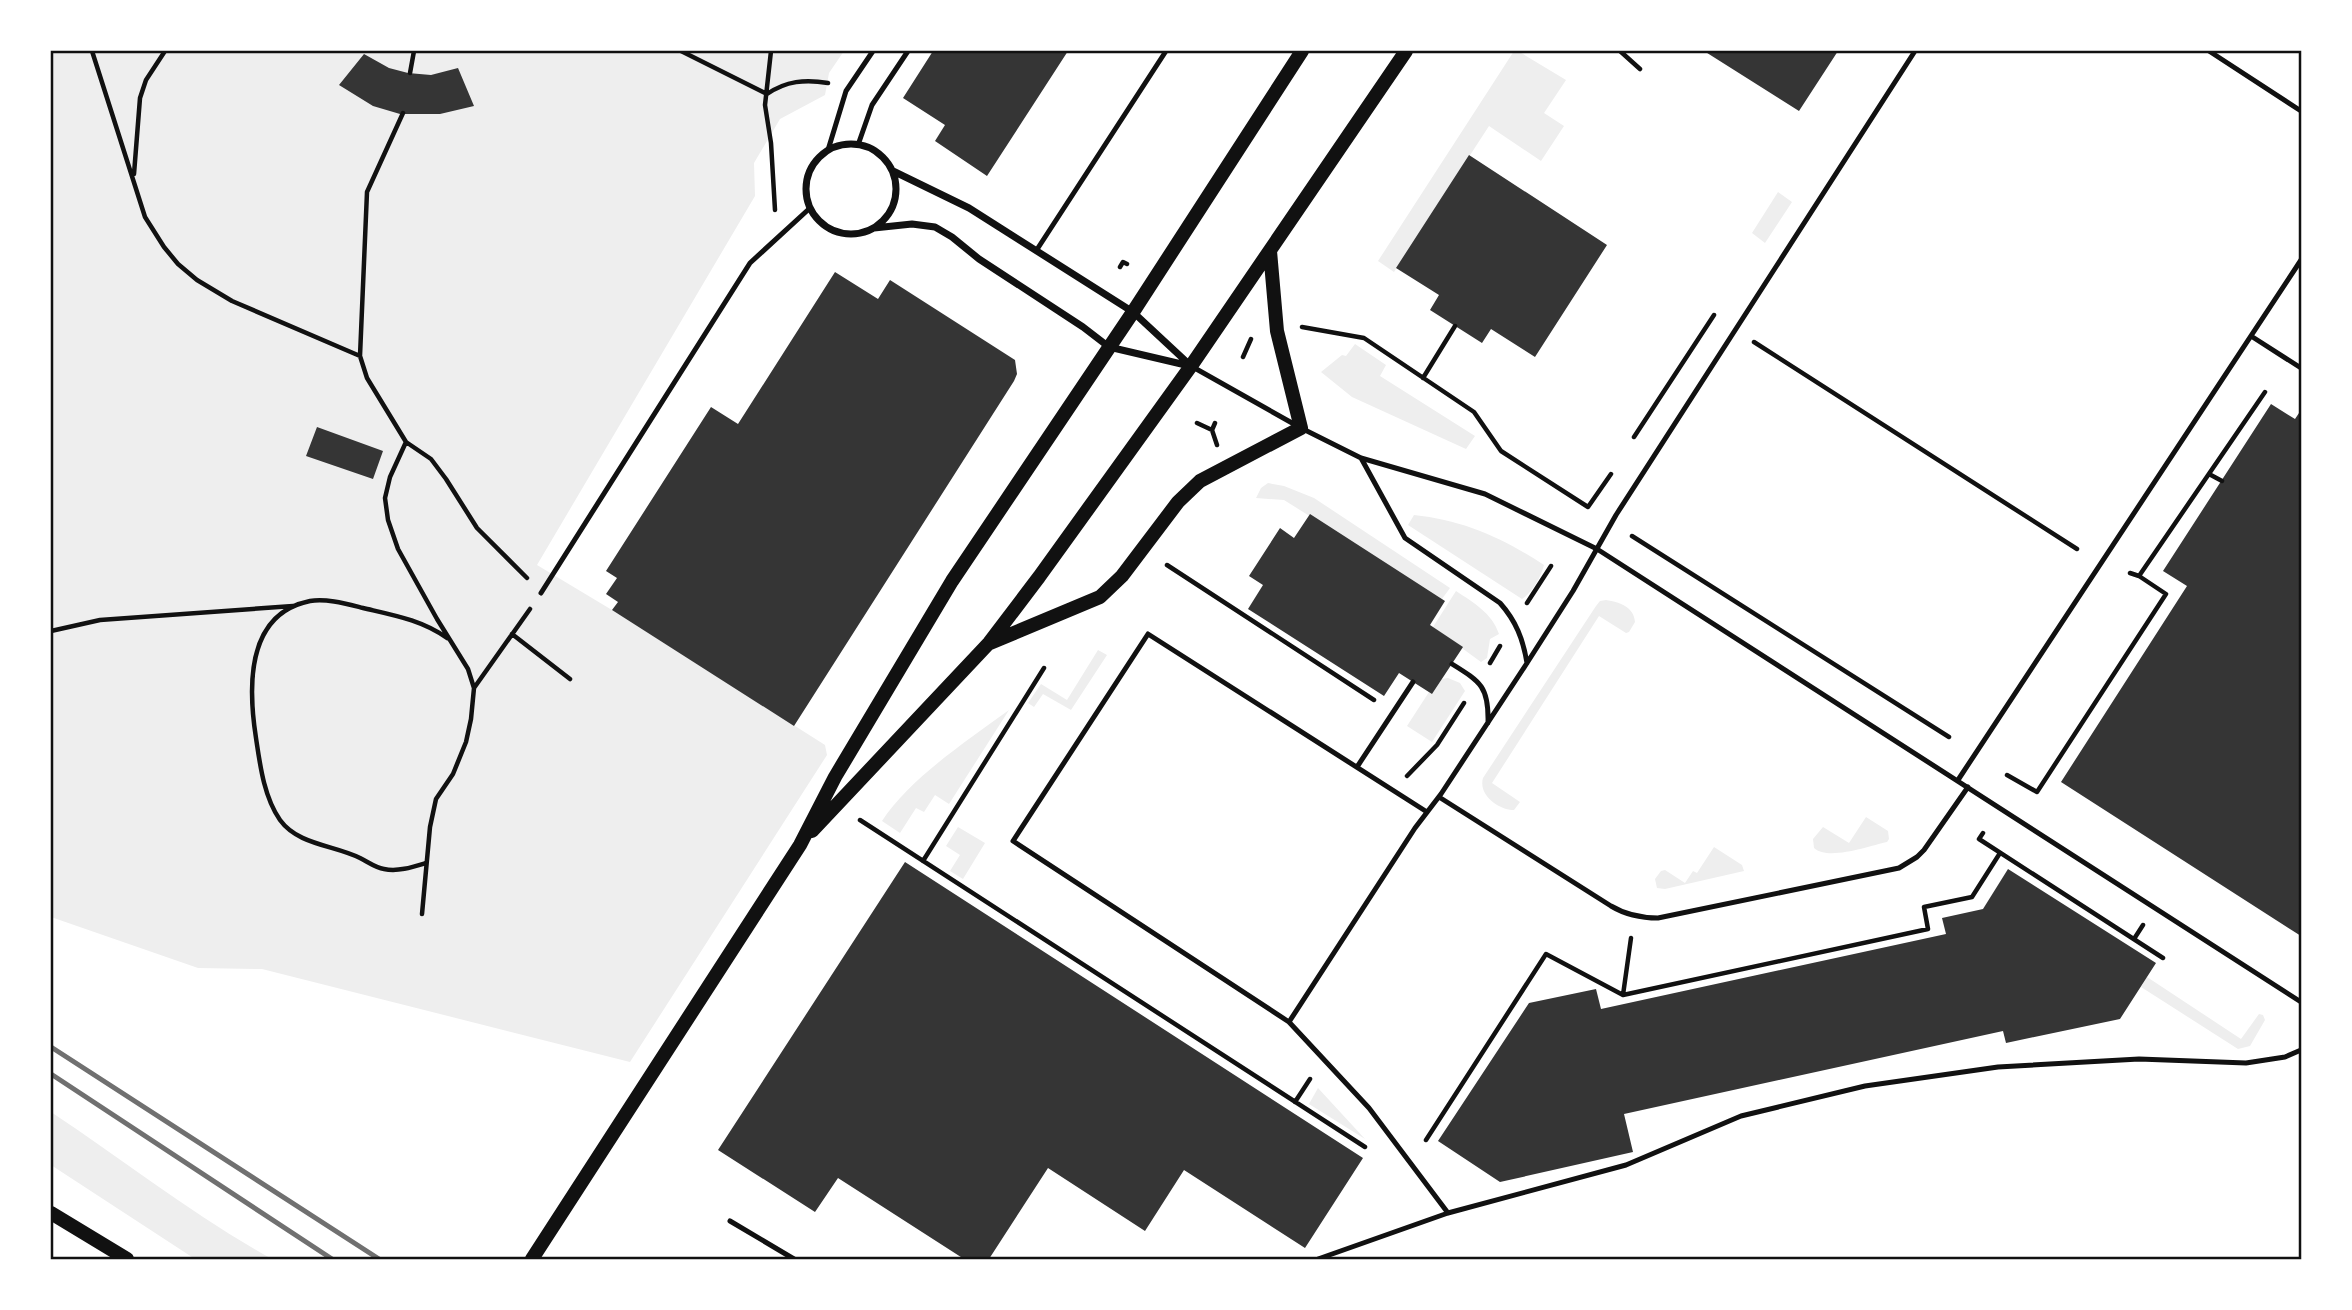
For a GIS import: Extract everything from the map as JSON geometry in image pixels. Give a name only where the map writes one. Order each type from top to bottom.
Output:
[{"type":"main road","points":[[532,1259],[800,845],[835,777],[952,581],[1133,312],[1301,51]]},
{"type":"main road","points":[[800,845],[989,643],[1191,366],[1406,51]]},
{"type":"main road","points":[[989,643],[1100,597],[1122,576],[1178,502],[1200,481],[1301,428],[1277,331],[1270,251]]},
{"type":"main road","points":[[51,1213],[127,1259]]},
{"type":"street","points":[[836,146],[866,146],[879,153],[893,171],[947,195],[1133,312],[1191,366],[1109,346],[979,260],[935,227],[912,224],[874,228],[860,233],[838,232],[819,221],[810,208],[806,193],[807,178],[813,164],[836,146]]},
{"type":"street","points":[[874,228],[885,219],[893,206],[896,192],[893,171]]},
{"type":"lane","points":[[828,150],[846,90],[873,51]]},
{"type":"lane","points":[[858,145],[872,104],[908,51]]},
{"type":"lane","points":[[1036,251],[1166,51]]},
{"type":"lane","points":[[1289,1022],[1415,828],[1439,797],[1527,663],[1616,515],[1915,51]]},
{"type":"lane","points":[[2208,51],[2301,111]]},
{"type":"lane","points":[[541,593],[750,263],[810,208]]},
{"type":"lane","points":[[1958,780],[2301,260]]},
{"type":"lane","points":[[2251,336],[2301,369]]},
{"type":"lane","points":[[1191,366],[1301,428],[1361,458],[1485,494],[1597,548],[2301,1002]]},
{"type":"lane","points":[[1361,458],[1405,538],[1500,603],[1510,615],[1519,629],[1527,663]]},
{"type":"lane","points":[[1427,812],[1148,634],[1013,841],[1289,1022],[1369,1108],[1448,1213]]},
{"type":"lane","points":[[1452,664],[1484,688],[1489,703],[1488,723]]},
{"type":"lane","points":[[1357,767],[1413,682]]},
{"type":"lane","points":[[1439,797],[1611,906],[1634,916],[1658,918],[1899,868],[1923,850],[1968,787]]},
{"type":"lane","points":[[1318,1259],[1448,1213],[1626,1165],[1741,1116],[1865,1086],[1998,1068],[2126,1059],[2246,1063],[2275,1059],[2301,1050]]},
{"type":"lane","points":[[730,1220],[794,1259]]},
{"type":"path","points":[[92,51],[145,217],[178,264],[197,281],[232,301],[360,356]]},
{"type":"path","points":[[134,178],[140,97],[146,80],[165,51]]},
{"type":"path","points":[[410,73],[414,51]]},
{"type":"path","points":[[681,51],[767,94]]},
{"type":"path","points":[[771,51],[765,116],[771,143],[775,214]]},
{"type":"path","points":[[1620,51],[1640,69]]},
{"type":"path","points":[[767,94],[786,84],[807,80],[835,84]]},
{"type":"path","points":[[403,113],[367,191],[360,356],[367,378],[406,442],[431,459],[477,528],[541,593],[474,688]]},
{"type":"path","points":[[1120,267],[1123,262],[1128,264]]},
{"type":"path","points":[[1634,437],[1714,315]]},
{"type":"path","points":[[1423,378],[1455,326]]},
{"type":"path","points":[[1302,327],[1364,338],[1474,412],[1501,451],[1588,507],[1611,474]]},
{"type":"path","points":[[1243,357],[1251,338],[1258,334]]},
{"type":"path","points":[[1754,341],[2077,549]]},
{"type":"path","points":[[2139,576],[2265,392]]},
{"type":"path","points":[[1197,423],[1212,430]]},
{"type":"path","points":[[1215,423],[1212,430],[1218,449]]},
{"type":"path","points":[[406,442],[390,477],[385,498],[388,520],[398,549],[468,668],[474,688],[466,742],[453,774],[436,799],[426,863],[422,914]]},
{"type":"path","points":[[2210,474],[2222,481]]},
{"type":"path","points":[[1632,536],[1949,737]]},
{"type":"path","points":[[1167,565],[1374,700],[1367,711]]},
{"type":"path","points":[[1525,606],[1551,566]]},
{"type":"path","points":[[2007,775],[2037,792],[2166,594],[2130,573]]},
{"type":"path","points":[[426,863],[397,870],[383,869],[359,857],[305,839],[280,821],[262,773],[250,702],[261,637],[283,611],[312,601],[347,604],[422,623],[452,642]]},
{"type":"path","points":[[51,631],[100,620],[296,606]]},
{"type":"path","points":[[512,634],[570,679]]},
{"type":"path","points":[[1486,668],[1500,646]]},
{"type":"path","points":[[923,861],[1044,668]]},
{"type":"path","points":[[1396,792],[1409,773],[1437,745],[1468,696]]},
{"type":"path","points":[[2012,787],[2017,780]]},
{"type":"path","points":[[860,820],[1365,1147]]},
{"type":"path","points":[[1983,833],[1979,839],[2163,958]]},
{"type":"path","points":[[1426,1140],[1546,954],[1623,995],[1928,929],[1923,907],[1972,897],[2000,853]]},
{"type":"path","points":[[1623,995],[1634,916]]},
{"type":"path","points":[[1295,1102],[1310,1079]]},
{"type":"shaded area","points":[[51,51],[844,51],[829,73],[825,95],[780,119],[754,163],[755,196],[537,565],[825,745],[827,755],[630,1062],[262,969],[198,968],[51,917]]},
{"type":"shaded area","points":[[1514,51],[1566,80],[1544,113],[1564,126],[1541,161],[1489,126],[1394,272],[1378,261]]},
{"type":"shaded area","points":[[1778,192],[1792,202],[1765,243],[1752,233]]},
{"type":"shaded area","points":[[1355,344],[1386,365],[1380,376],[1475,436],[1466,449],[1352,397],[1321,372],[1342,355],[1346,356]]},
{"type":"shaded area","points":[[1268,483],[1284,486],[1314,498],[1450,588],[1442,599],[1284,500],[1256,498],[1261,488]]},
{"type":"shaded area","points":[[1414,515],[1466,526],[1513,547],[1544,565],[1538,579],[1522,599],[1408,525]]},
{"type":"shaded area","points":[[1456,591],[1487,614],[1499,634],[1490,639],[1487,658],[1481,662],[1433,627]]},
{"type":"shaded area","points":[[1606,600],[1625,606],[1632,613],[1635,622],[1626,633],[1599,616],[1492,783],[1520,802],[1514,810],[1496,804],[1484,790],[1483,778],[1596,606],[1600,601]]},
{"type":"shaded area","points":[[1098,650],[1107,655],[1071,710],[1043,694],[1034,707],[1028,703],[1041,684],[1067,700]]},
{"type":"shaded area","points":[[1448,678],[1460,683],[1465,691],[1432,742],[1407,726],[1429,692],[1432,694],[1442,679]]},
{"type":"shaded area","points":[[1009,710],[949,804],[935,795],[924,812],[916,808],[900,833],[882,821],[923,775]]},
{"type":"shaded area","points":[[1866,817],[1888,831],[1887,842],[1839,853],[1820,852],[1814,848],[1813,839],[1823,827],[1849,843]]},
{"type":"shaded area","points":[[958,827],[985,843],[963,879],[950,871],[960,855],[946,846]]},
{"type":"shaded area","points":[[1714,847],[1742,865],[1744,871],[1665,889],[1657,888],[1655,879],[1665,870],[1685,883],[1693,871],[1697,873]]},
{"type":"shaded area","points":[[2147,977],[2241,1039],[2259,1014],[2263,1015],[2265,1020],[2250,1046],[2238,1049],[2141,987]]},
{"type":"shaded area","points":[[1318,1088],[1365,1139],[1309,1104]]},
{"type":"shaded area","points":[[51,1112],[187,1207],[272,1259],[195,1259],[51,1165]]},
{"type":"building","points":[[933,51],[1068,51],[987,176],[935,141],[945,125],[903,98]]},
{"type":"building","points":[[1704,51],[1838,51],[1799,111]]},
{"type":"building","points":[[364,54],[389,68],[408,73],[431,75],[458,68],[474,106],[440,114],[400,114],[373,106],[339,85]]},
{"type":"building","points":[[1469,155],[1607,245],[1535,357],[1491,329],[1482,343],[1430,310],[1439,295],[1396,268]]},
{"type":"building","points":[[835,272],[878,299],[890,280],[1015,360],[1017,374],[794,726],[612,610],[618,602],[606,594],[617,578],[606,571],[711,407],[738,424]]},
{"type":"building","points":[[2271,404],[2295,419],[2301,410],[2301,936],[2061,782],[2187,586],[2163,571]]},
{"type":"building","points":[[317,427],[383,451],[373,479],[306,456]]},
{"type":"building","points":[[1310,514],[1445,601],[1430,625],[1463,647],[1432,694],[1399,673],[1384,696],[1248,609],[1263,585],[1249,576],[1280,528],[1294,538]]},
{"type":"building","points":[[905,862],[1363,1158],[1305,1248],[1184,1170],[1145,1231],[1048,1168],[989,1259],[964,1259],[838,1178],[815,1212],[718,1150]]},
{"type":"building","points":[[2008,869],[2156,963],[2120,1019],[2006,1043],[2003,1031],[1624,1114],[1633,1152],[1500,1182],[1438,1141],[1529,1003],[1596,989],[1601,1009],[1946,934],[1942,918],[1983,909]]},
{"type":"railway","points":[[51,1047],[379,1259]]},
{"type":"railway","points":[[51,1074],[332,1259]]}]
